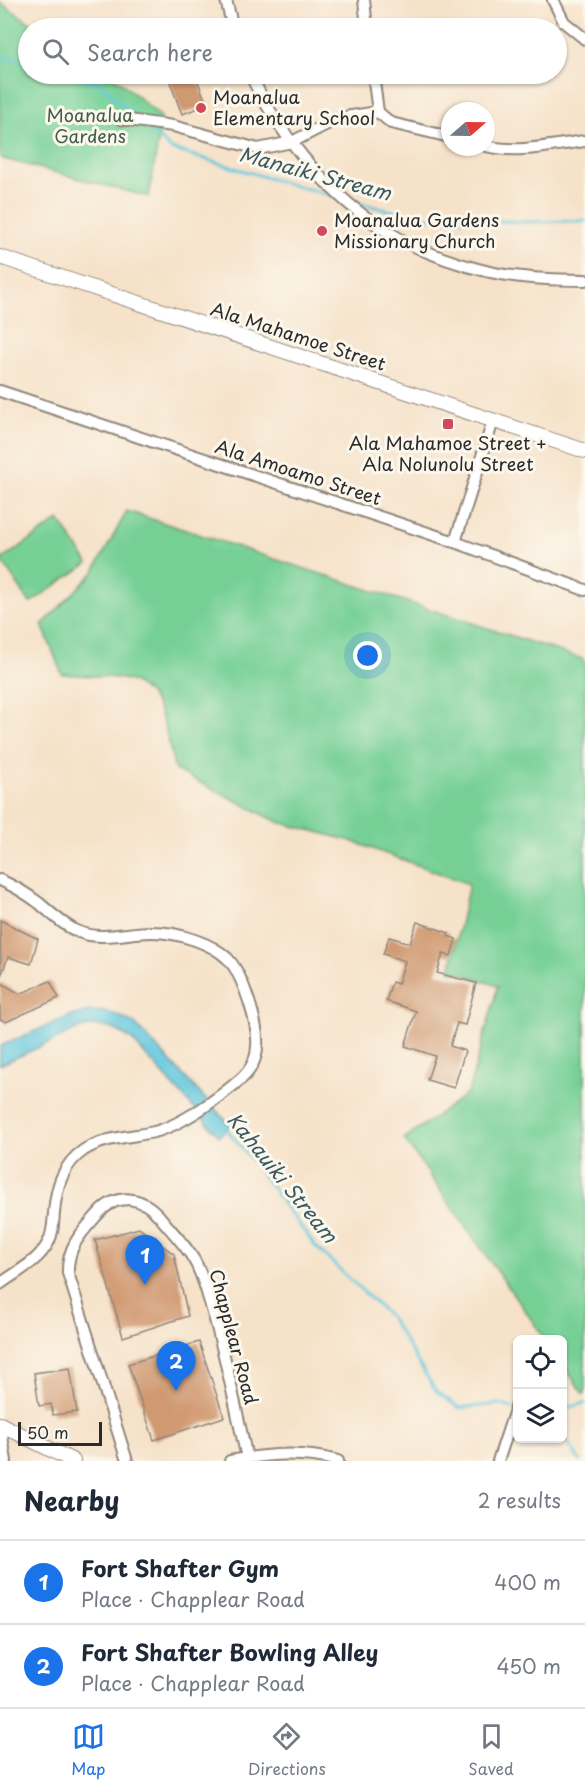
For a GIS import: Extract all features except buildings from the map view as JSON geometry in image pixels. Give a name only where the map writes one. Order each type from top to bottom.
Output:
[{"type":"street","points":[[226,0],[230,18]]},
{"type":"street","points":[[364,0],[366,18]]},
{"type":"street","points":[[553,0],[562,18]]},
{"type":"street","points":[[567,24],[585,39]]},
{"type":"street","points":[[255,84],[292,142],[341,197],[398,238],[444,258],[490,272],[554,280],[585,280]]},
{"type":"street","points":[[374,84],[378,112],[391,123],[441,135]]},
{"type":"street","points":[[121,119],[163,124],[258,149],[292,142],[334,121],[378,112]]},
{"type":"street","points":[[495,148],[521,150],[585,141]]},
{"type":"street","name":"Ala Mahamoe Street","points":[[0,257],[585,451]]},
{"type":"street","name":"Ala Amoamo Street","points":[[0,391],[455,542],[585,590]]},
{"type":"street","points":[[455,542],[493,421]]},
{"type":"street","points":[[0,880],[27,894],[71,928],[84,934],[97,936],[151,932],[173,934],[206,944],[227,958],[235,968],[246,992],[258,1045],[254,1062],[244,1076],[196,1113],[164,1129],[93,1145],[77,1156],[65,1170],[58,1186],[53,1230],[48,1244],[33,1261],[0,1284]]},
{"type":"street","name":"Chapplear Road","points":[[127,1461],[68,1273],[69,1256],[78,1236],[106,1206],[119,1200],[134,1200],[153,1210],[189,1253],[200,1271],[223,1347],[246,1458]]},
{"type":"street","points":[[498,1461],[513,1416]]},
{"type":"street","points":[[0,1424],[6,1461]]},
{"type":"street","points":[[0,1424],[73,1461]]},
{"type":"street","points":[[230,1461],[293,1454],[338,1461]]},
{"type":"green space","name":"Moanalua Gardens","points":[[0,2],[23,18],[18,18],[18,84],[123,84],[162,118],[149,197],[0,158]]},
{"type":"green space","points":[[127,511],[583,659],[585,663],[585,1394],[567,1370],[567,1335],[542,1335],[404,1139],[468,1093],[498,986],[450,970],[469,884],[348,840],[278,822],[175,770],[161,716],[147,692],[137,684],[123,679],[62,674],[42,625],[93,573]]},
{"type":"green space","points":[[59,520],[88,563],[30,603],[1,560]]},
{"type":"water","points":[[90,1011],[114,1014],[136,1025],[231,1126],[219,1136],[132,1040],[121,1032],[109,1028],[83,1027],[0,1065],[0,1046],[70,1016]]},
{"type":"waterway","name":"Manaiki Stream","points":[[0,55],[18,60]]},
{"type":"waterway","name":"Manaiki Stream","points":[[100,84],[137,118]]},
{"type":"waterway","name":"Manaiki Stream","points":[[146,126],[171,149],[334,196]]},
{"type":"waterway","name":"Manaiki Stream","points":[[352,201],[415,217],[524,222],[585,221]]},
{"type":"waterway","name":"Kahauiki Stream","points":[[224,1127],[246,1152],[315,1246],[390,1317],[436,1391],[459,1408],[500,1404],[512,1408]]},
{"type":"waterway","name":"Kahauiki Stream","points":[[567,1408],[585,1403]]},
{"type":"waterway","points":[[567,1442],[580,1461]]},
{"type":"place","name":"Moanalua Elementary School","points":[[201,108]]},
{"type":"place","name":"Moanalua Gardens Missionary Church","points":[[322,231]]},
{"type":"place","name":"Ala Mahamoe Street + Ala Nolunolu Street","points":[[448,424]]},
{"type":"place","name":"Fort Shafter Gym","points":[[145,1285]]},
{"type":"place","name":"Fort Shafter Bowling Alley","points":[[176,1391]]}]
